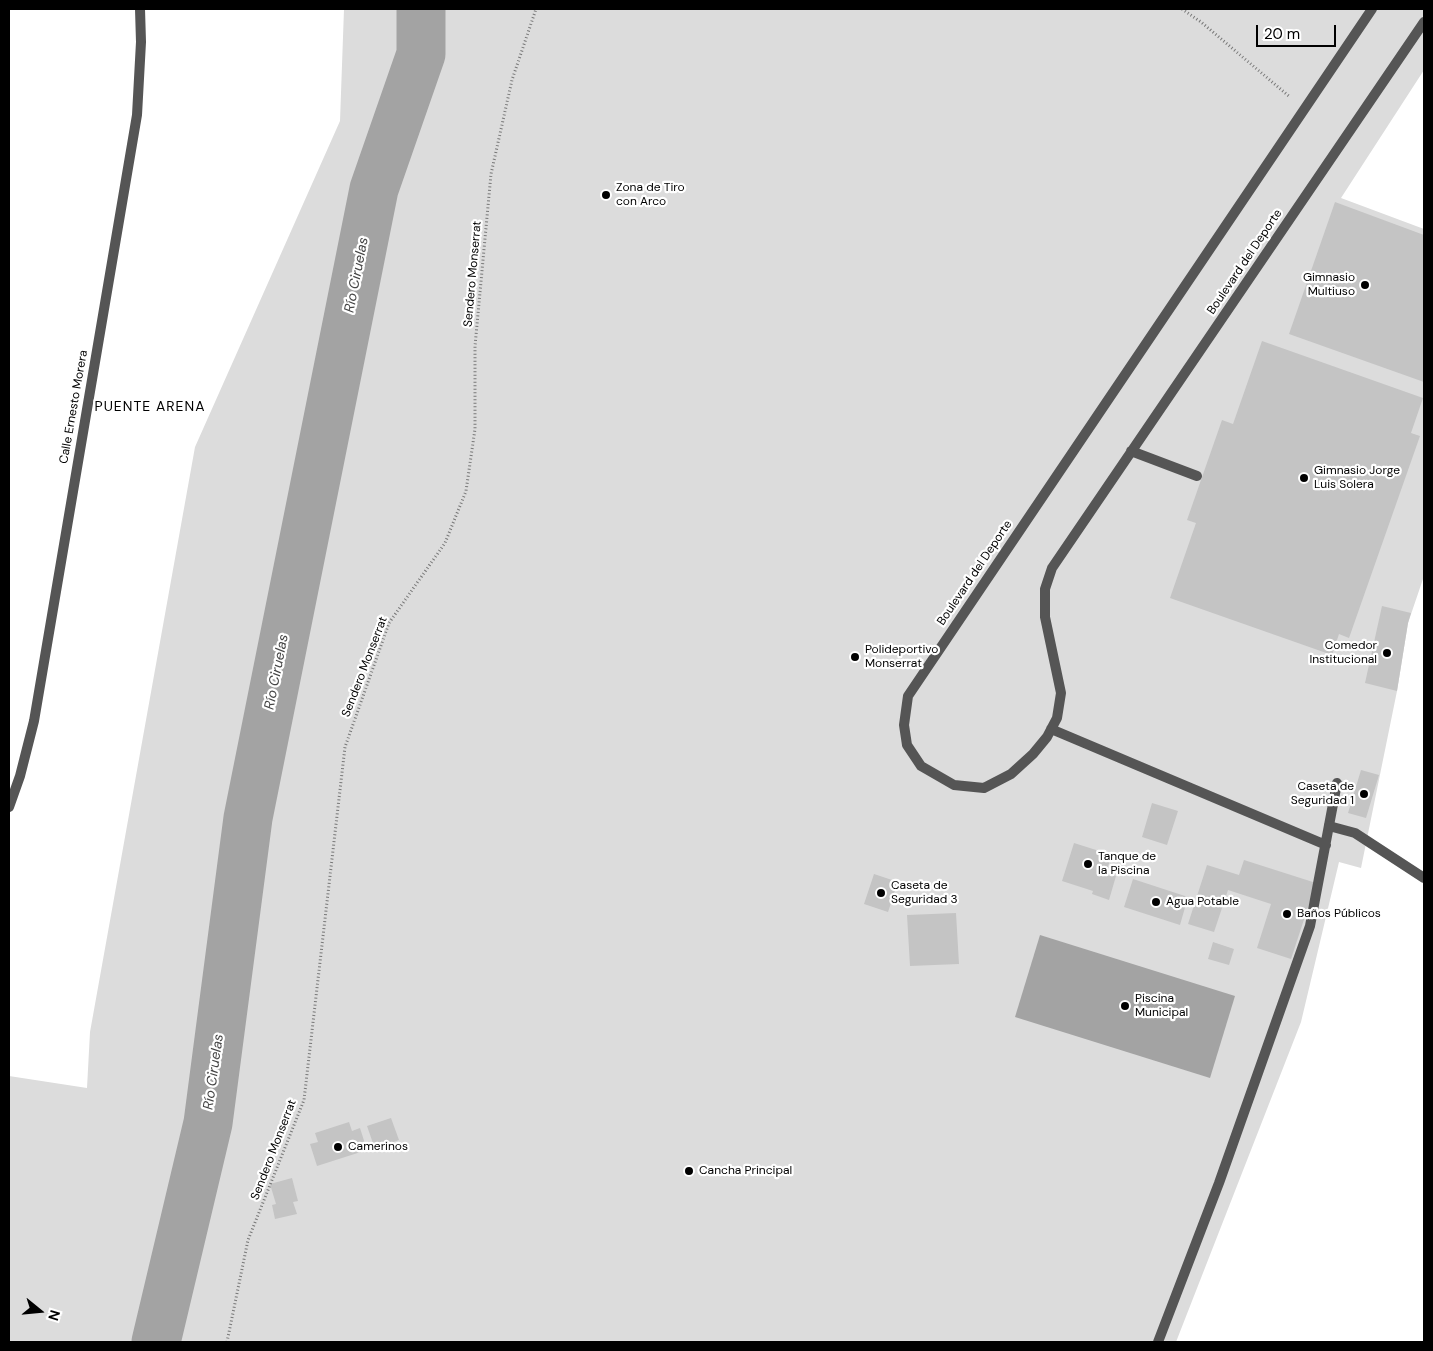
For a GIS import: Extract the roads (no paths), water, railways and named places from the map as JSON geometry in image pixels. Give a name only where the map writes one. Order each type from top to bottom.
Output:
[{"type":"street","name":"Calle Ernesto Morera","points":[[9,807],[20,776],[34,721],[137,115],[141,42],[140,9]]},
{"type":"street","name":"Boulevard del Deporte","points":[[1372,9],[908,696],[904,725],[907,744],[921,766],[954,785],[984,788],[1011,774],[1047,738],[1057,718],[1061,693],[1045,617],[1045,589],[1052,568],[1424,22]]},
{"type":"street","points":[[1131,451],[1197,476]]},
{"type":"street","points":[[1051,729],[1326,844]]},
{"type":"street","points":[[1158,1342],[1219,1183],[1310,926],[1337,783]]},
{"type":"street","points":[[1329,826],[1355,833],[1424,878]]},
{"type":"waterway","name":"Río Ciruelas","points":[[156,1342],[208,1123],[248,818],[374,189],[421,54],[421,9]]},
{"type":"place","name":"Zona de Tiro con Arco","points":[[606,195]]},
{"type":"place","name":"Gimnasio Multiuso","points":[[1365,285]]},
{"type":"place","name":"Gimnasio Jorge Luis Solera","points":[[1304,478]]},
{"type":"place","name":"Comedor Institucional","points":[[1387,653]]},
{"type":"place","name":"Polideportivo Monserrat","points":[[855,657]]},
{"type":"place","name":"Caseta de Seguridad 1","points":[[1364,794]]},
{"type":"place","name":"Tanque de la Piscina","points":[[1088,864]]},
{"type":"place","name":"Caseta de Seguridad 3","points":[[881,893]]},
{"type":"place","name":"Agua Potable","points":[[1156,902]]},
{"type":"place","name":"Baños Públicos","points":[[1287,914]]},
{"type":"place","name":"Piscina Municipal","points":[[1125,1006]]},
{"type":"place","name":"Camerinos","points":[[338,1147]]},
{"type":"place","name":"Cancha Principal","points":[[689,1171]]},
{"type":"district","name":"PUENTE ARENA","points":[[150,407]]}]
